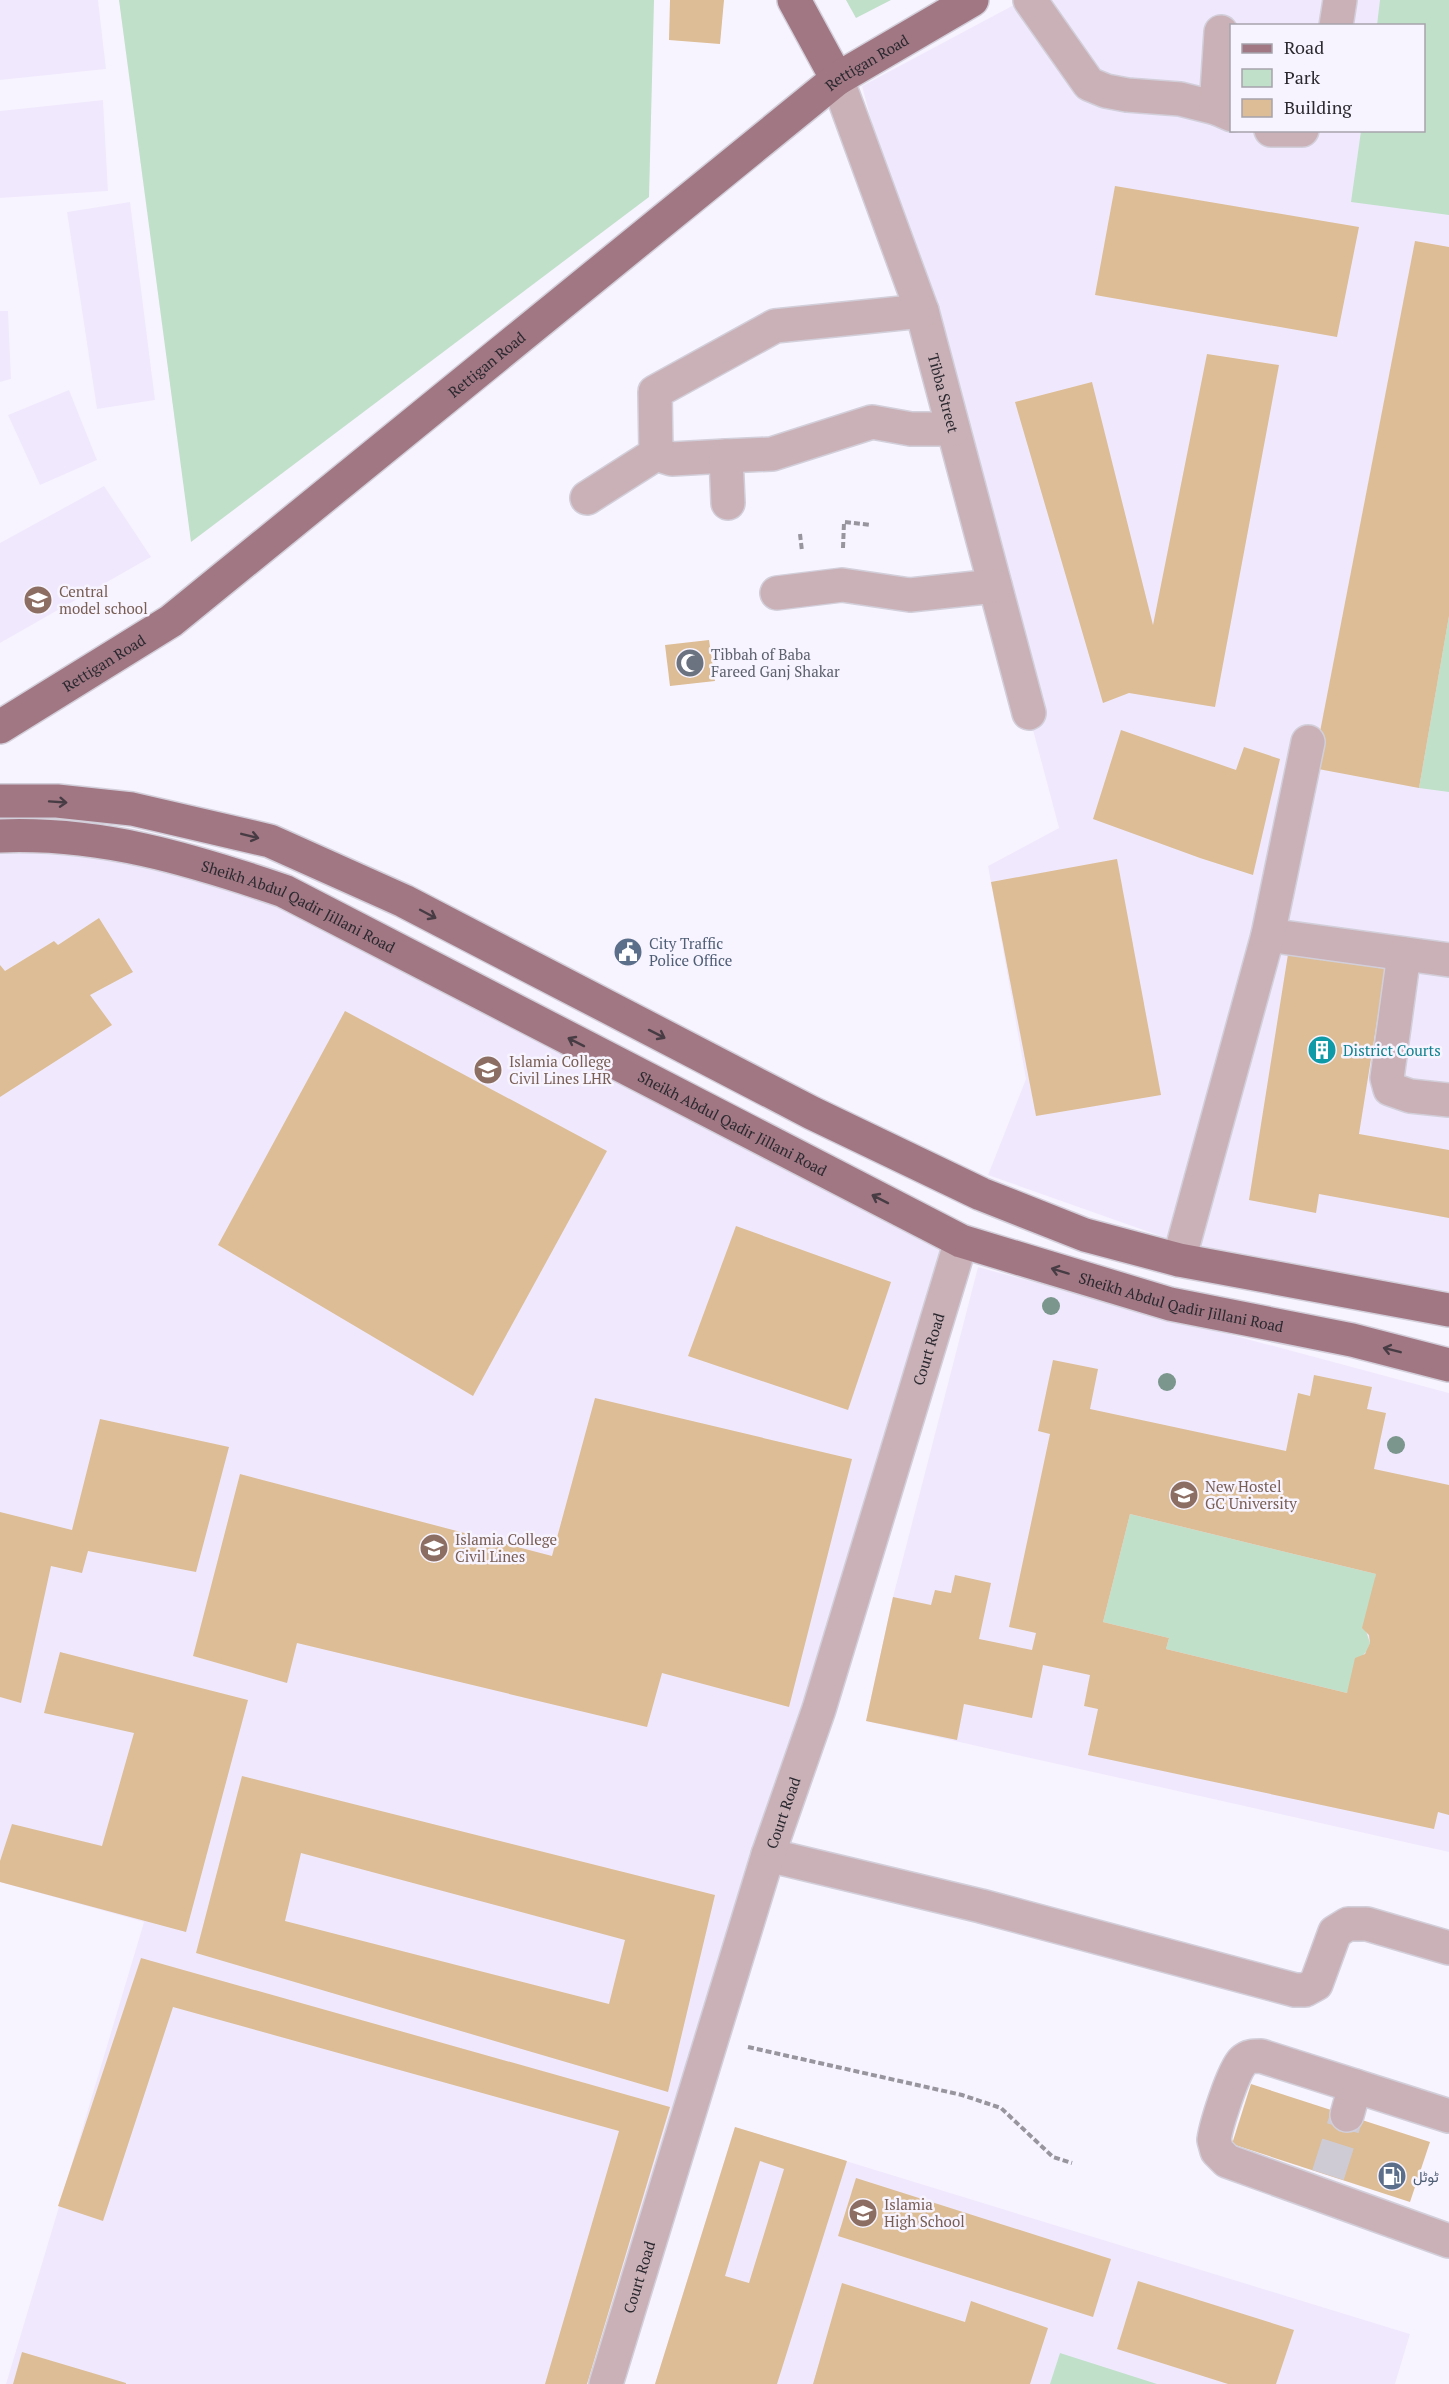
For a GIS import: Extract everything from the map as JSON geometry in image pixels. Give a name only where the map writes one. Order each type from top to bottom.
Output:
[{"type":"main road","points":[[794,0],[837,79]]},
{"type":"main road","name":"Rettigan Road","points":[[0,728],[171,621],[837,79],[972,0]]},
{"type":"main road","points":[[0,801],[57,801],[132,809],[270,841],[404,901],[812,1113],[981,1194],[1085,1234],[1179,1260],[1449,1310]]},
{"type":"main road","name":"Sheikh Abdul Qadir Jillani Road","points":[[0,836],[62,837],[105,841],[151,850],[215,867],[284,891],[961,1241],[1170,1304],[1352,1340],[1449,1365]]},
{"type":"street","points":[[1030,0],[1089,84],[1106,91],[1127,95],[1180,99],[1224,112],[1221,32]]},
{"type":"street","points":[[1336,24],[1340,0]]},
{"type":"street","name":"Tibba Street","points":[[837,79],[922,310],[1029,713]]},
{"type":"street","points":[[656,454],[655,392],[775,326],[922,310]]},
{"type":"street","points":[[587,498],[656,454],[672,459],[772,454],[872,422],[911,429],[953,429]]},
{"type":"street","points":[[726,456],[728,503]]},
{"type":"street","points":[[777,593],[843,585],[910,595],[995,586]]},
{"type":"street","points":[[1179,1260],[1268,935],[1308,742]]},
{"type":"street","points":[[1268,935],[1449,960]]},
{"type":"street","points":[[1404,954],[1387,1078],[1390,1089],[1410,1096],[1449,1100]]},
{"type":"street","name":"Court Road","points":[[606,2384],[768,1855],[819,1709],[961,1241]]},
{"type":"street","points":[[768,1855],[981,1906],[1295,1990],[1305,1990],[1316,1984],[1335,1932],[1348,1924],[1367,1924],[1449,1948]]},
{"type":"street","points":[[1449,2116],[1351,2101],[1261,2056],[1248,2058],[1238,2068],[1215,2135],[1215,2146],[1227,2161],[1325,2185],[1449,2241]]},
{"type":"path","points":[[712,2039],[971,2098],[1001,2108],[1053,2157],[1072,2163]]},
{"type":"shaded area","points":[[0,0],[98,0],[106,69],[0,80]]},
{"type":"shaded area","name":"District Courts","points":[[1023,0],[1449,0],[1449,1300],[1183,1244],[988,1175],[1026,1079],[988,866],[1059,828],[862,86]]},
{"type":"shaded area","points":[[103,100],[108,191],[0,198],[0,111]]},
{"type":"shaded area","points":[[130,202],[155,400],[97,409],[67,212]]},
{"type":"shaded area","points":[[0,311],[8,311],[11,379],[0,382]]},
{"type":"shaded area","points":[[69,390],[97,460],[40,485],[8,415]]},
{"type":"shaded area","name":"Central model school","points":[[104,486],[151,557],[0,643],[0,543]]},
{"type":"shaded area","name":"Islamia College Civil Lines","points":[[0,826],[252,875],[963,1238],[608,2384],[6,2384],[144,1922],[0,1882]]},
{"type":"shaded area","name":"New Hostel GC University","points":[[978,1267],[1449,1393],[1449,1852],[866,1721],[893,1597]]},
{"type":"shaded area","name":"Islamia High School","points":[[735,2127],[1410,2334],[1395,2384],[655,2384]]},
{"type":"green space","points":[[119,0],[654,0],[649,197],[191,542]]},
{"type":"green space","points":[[846,0],[891,0],[856,18]]},
{"type":"green space","points":[[1380,0],[1449,0],[1449,215],[1351,202],[1361,132],[1425,132],[1425,24],[1377,24]]},
{"type":"green space","points":[[1449,616],[1449,792],[1419,788]]},
{"type":"green space","points":[[1130,1514],[1376,1574],[1366,1631],[1370,1643],[1362,1656],[1347,1693],[1166,1649],[1169,1638],[1103,1622]]},
{"type":"green space","points":[[1060,2353],[1157,2384],[1050,2384]]},
{"type":"building","points":[[670,0],[724,0],[720,44],[669,40]]},
{"type":"building","points":[[1115,186],[1359,227],[1337,337],[1095,295]]},
{"type":"building","points":[[1415,241],[1449,247],[1449,616],[1419,788],[1313,768]]},
{"type":"building","points":[[1207,354],[1279,365],[1215,707],[1129,693],[1103,703],[1015,402],[1092,382],[1153,625]]},
{"type":"building","name":"Tibbah of Baba Fareed Ganj Shakar","points":[[709,640],[715,681],[670,686],[665,645]]},
{"type":"building","points":[[1121,730],[1236,770],[1244,747],[1280,759],[1253,875],[1093,819]]},
{"type":"building","points":[[1117,859],[1161,1095],[1036,1116],[991,882]]},
{"type":"building","points":[[99,918],[133,972],[90,995],[112,1025],[0,1097],[0,965],[5,971],[54,941],[58,945]]},
{"type":"building","name":"District Courts","points":[[1289,948],[1386,965],[1359,1134],[1449,1150],[1449,1218],[1319,1194],[1316,1213],[1249,1200]]},
{"type":"building","points":[[345,1011],[607,1151],[473,1396],[218,1245]]},
{"type":"building","points":[[736,1226],[891,1282],[848,1410],[688,1356]]},
{"type":"building","points":[[1053,1360],[1098,1369],[1090,1409],[1286,1451],[1298,1393],[1310,1396],[1314,1375],[1372,1387],[1367,1409],[1386,1413],[1374,1469],[1449,1485],[1449,1815],[1438,1812],[1434,1829],[1088,1755],[1098,1709],[1084,1706],[1090,1675],[1043,1665],[1032,1718],[964,1704],[957,1740],[866,1721],[893,1597],[931,1605],[935,1590],[951,1593],[955,1575],[991,1583],[979,1639],[1032,1650],[1036,1633],[1009,1627],[1050,1434],[1038,1431]],"holes":[[[1130,1514],[1376,1574],[1362,1628],[1369,1635],[1370,1643],[1365,1654],[1355,1658],[1347,1693],[1166,1649],[1169,1638],[1103,1622]]]},
{"type":"building","points":[[595,1398],[852,1459],[789,1707],[662,1673],[647,1727],[297,1643],[287,1683],[193,1656],[240,1474],[552,1556]]},
{"type":"building","points":[[100,1419],[229,1447],[196,1572],[88,1551],[82,1573],[51,1566],[21,1703],[0,1697],[0,1512],[72,1530]]},
{"type":"building","points":[[60,1652],[248,1700],[186,1932],[0,1882],[0,1861],[12,1824],[102,1846],[134,1733],[44,1713]]},
{"type":"building","points":[[242,1776],[715,1895],[668,2092],[196,1953]],"holes":[[[301,1853],[625,1940],[609,2004],[285,1921]]]},
{"type":"building","points":[[141,1958],[670,2107],[587,2384],[545,2384],[619,2131],[173,2007],[103,2221],[58,2206]]},
{"type":"building","points":[[1251,2084],[1430,2142],[1410,2202],[1232,2144]]},
{"type":"building","points":[[735,2127],[847,2161],[777,2384],[655,2384]],"holes":[[[760,2161],[784,2169],[749,2283],[725,2276]]]},
{"type":"building","points":[[856,2178],[1111,2259],[1093,2317],[838,2236]]},
{"type":"building","points":[[1138,2281],[1294,2330],[1276,2384],[1228,2384],[1117,2349]]},
{"type":"building","points":[[842,2283],[965,2322],[971,2301],[1048,2328],[1030,2384],[813,2384]]},
{"type":"building","points":[[22,2352],[126,2383],[126,2384],[13,2384]]},
{"type":"tunnel","points":[[1328,2175],[1347,2115]]},
{"type":"place","name":"Central model school","points":[[38,600]]},
{"type":"place","name":"Tibbah of Baba Fareed Ganj Shakar","points":[[690,663]]},
{"type":"place","name":"City Traffic Police Office","points":[[628,952]]},
{"type":"place","name":"District Courts","points":[[1322,1050]]},
{"type":"place","name":"Islamia College Civil Lines LHR","points":[[488,1070]]},
{"type":"place","name":"New Hostel GC University","points":[[1184,1495]]},
{"type":"place","name":"Islamia College Civil Lines","points":[[434,1548]]},
{"type":"place","name":"ٹوٹل","points":[[1392,2176]]},
{"type":"place","name":"Islamia High School","points":[[863,2213]]}]
